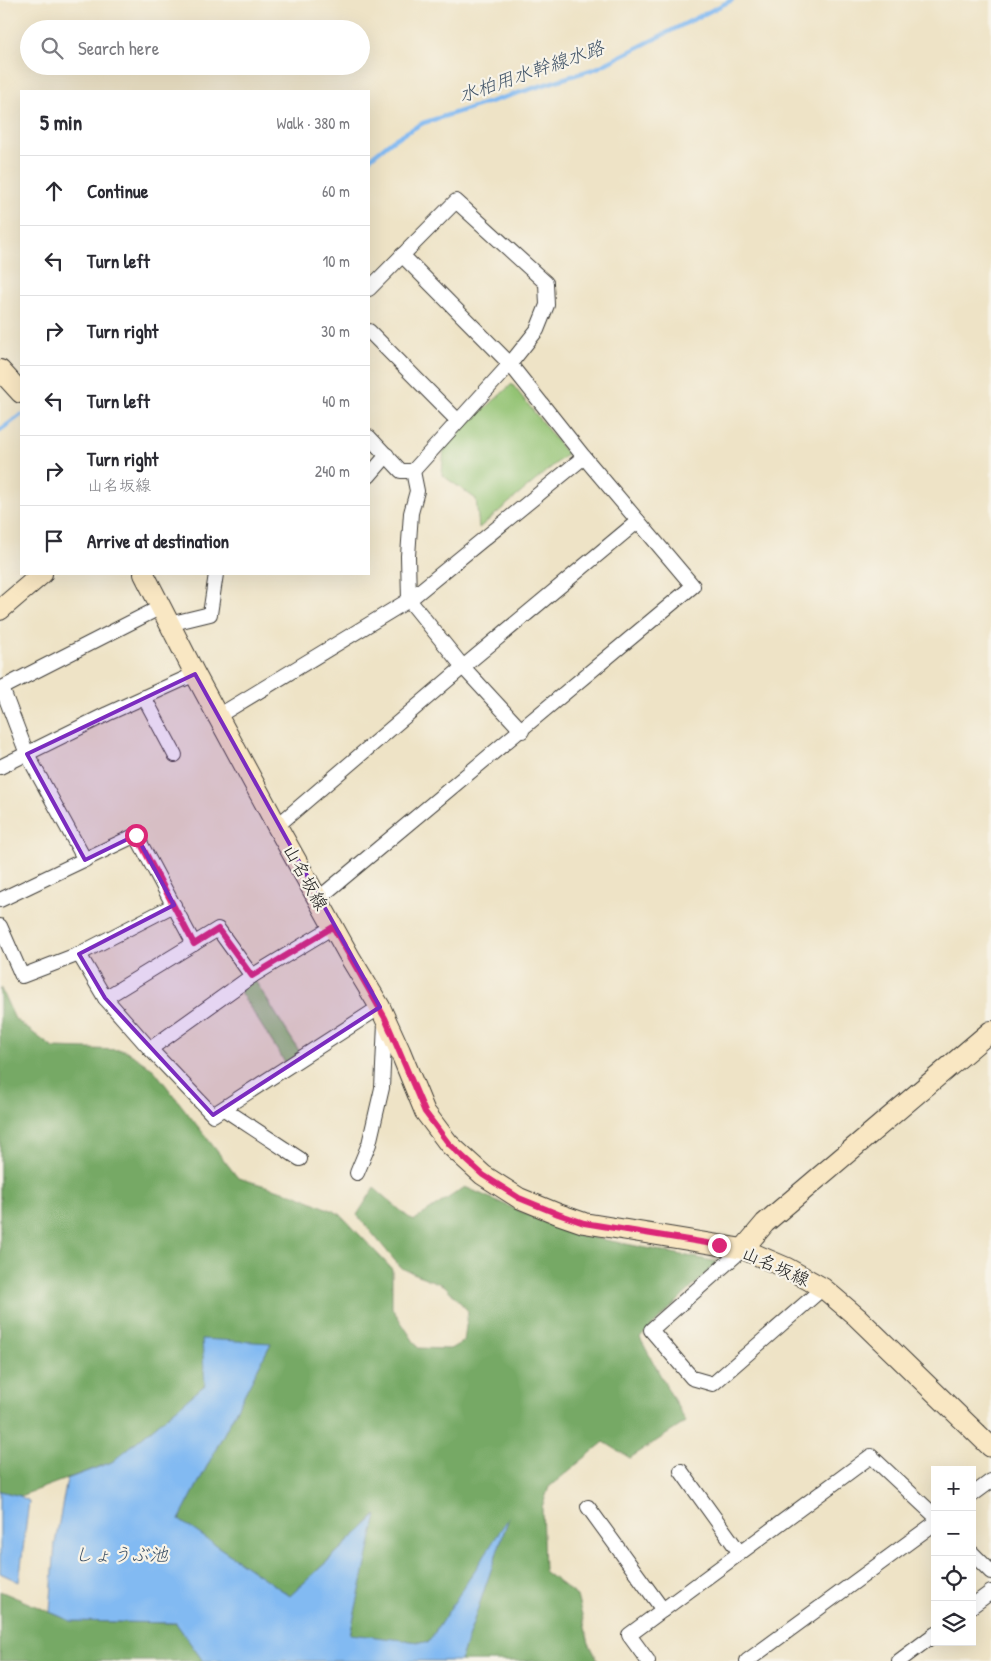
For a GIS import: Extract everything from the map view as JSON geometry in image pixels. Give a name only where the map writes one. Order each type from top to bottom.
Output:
[{"type":"main road","points":[[0,370],[20,393]]},
{"type":"main road","points":[[0,610],[41,575]]},
{"type":"main road","name":"山名坂線","points":[[144,575],[195,674],[277,826],[351,959],[383,1012],[425,1112],[449,1144],[490,1179],[519,1198],[558,1214],[584,1223],[743,1249],[787,1268],[822,1288],[857,1317],[991,1447]]},
{"type":"main road","points":[[743,1249],[765,1223],[991,1031]]},
{"type":"street","points":[[370,288],[456,201],[546,283],[547,305],[537,330],[510,364],[413,471],[402,471],[370,438]]},
{"type":"street","points":[[318,900],[693,586],[584,457],[510,364],[402,255]]},
{"type":"street","points":[[370,332],[458,421]]},
{"type":"street","points":[[370,475],[387,455]]},
{"type":"street","points":[[218,716],[409,600],[584,457]]},
{"type":"street","points":[[413,471],[417,491],[411,513],[408,547],[409,600],[463,667],[522,731]]},
{"type":"street","points":[[277,826],[638,521]]},
{"type":"street","points":[[85,860],[27,754],[2,688],[165,616],[210,614],[216,575]]},
{"type":"street","points":[[0,767],[195,674]]},
{"type":"street","points":[[144,697],[175,755]]},
{"type":"street","points":[[0,900],[136,835],[194,944]]},
{"type":"street","points":[[0,926],[22,976],[79,954],[174,905]]},
{"type":"street","points":[[150,1049],[252,976],[333,927]]},
{"type":"street","points":[[105,998],[218,929],[252,976]]},
{"type":"street","points":[[79,954],[105,998],[150,1049],[213,1115],[383,1012]]},
{"type":"street","points":[[357,1173],[369,1144],[382,1088],[383,1012]]},
{"type":"street","points":[[224,1109],[300,1159]]},
{"type":"street","points":[[743,1249],[651,1330],[692,1378],[713,1384],[822,1288]]},
{"type":"street","points":[[648,1661],[629,1635],[871,1456],[931,1512]]},
{"type":"street","points":[[681,1471],[740,1553]]},
{"type":"street","points":[[976,1492],[991,1481]]},
{"type":"street","points":[[588,1507],[663,1610]]},
{"type":"street","points":[[748,1661],[931,1525]]},
{"type":"street","points":[[975,1556],[991,1572]]},
{"type":"street","points":[[976,1603],[991,1592]]},
{"type":"street","points":[[899,1661],[931,1637]]},
{"type":"highlighted area","points":[[195,674],[380,1007],[213,1115],[105,998],[79,954],[174,905],[136,835],[85,860],[27,754]]},
{"type":"green space","points":[[512,384],[567,454],[479,528],[476,499],[442,475],[444,446]]},
{"type":"green space","points":[[252,976],[303,1057],[288,1067],[237,987]]},
{"type":"green space","points":[[0,987],[15,1019],[53,1048],[125,1050],[154,1070],[238,1178],[297,1195],[340,1214],[392,1269],[392,1308],[418,1348],[450,1349],[464,1341],[468,1311],[445,1286],[401,1268],[357,1215],[374,1188],[413,1221],[465,1187],[570,1233],[718,1262],[640,1338],[686,1422],[630,1458],[604,1442],[549,1487],[542,1507],[544,1571],[577,1596],[589,1643],[598,1661],[460,1661],[508,1520],[428,1643],[350,1635],[376,1515],[290,1596],[179,1520],[271,1343],[205,1385],[112,1462],[20,1496],[0,1491]]},
{"type":"green space","points":[[0,1591],[71,1621],[176,1623],[203,1661],[0,1661]]},
{"type":"water","name":"しょうぶ池","points":[[202,1339],[271,1343],[179,1520],[290,1596],[377,1515],[350,1634],[428,1643],[509,1517],[460,1661],[203,1661],[176,1623],[71,1621],[50,1612],[55,1544],[67,1479],[112,1462],[205,1385]]},
{"type":"water","points":[[0,1491],[20,1496],[29,1501],[19,1582],[0,1573]]},
{"type":"waterway","name":"水柏用水幹線水路","points":[[370,158],[393,140],[423,123],[597,68],[732,0]]},
{"type":"waterway","name":"水柏用水幹線水路","points":[[0,430],[20,416]]},
{"type":"route","points":[[136,835],[194,944],[218,929],[252,976],[333,927],[385,1018],[425,1112],[449,1144],[483,1175],[519,1198],[584,1223],[719,1245]]}]
